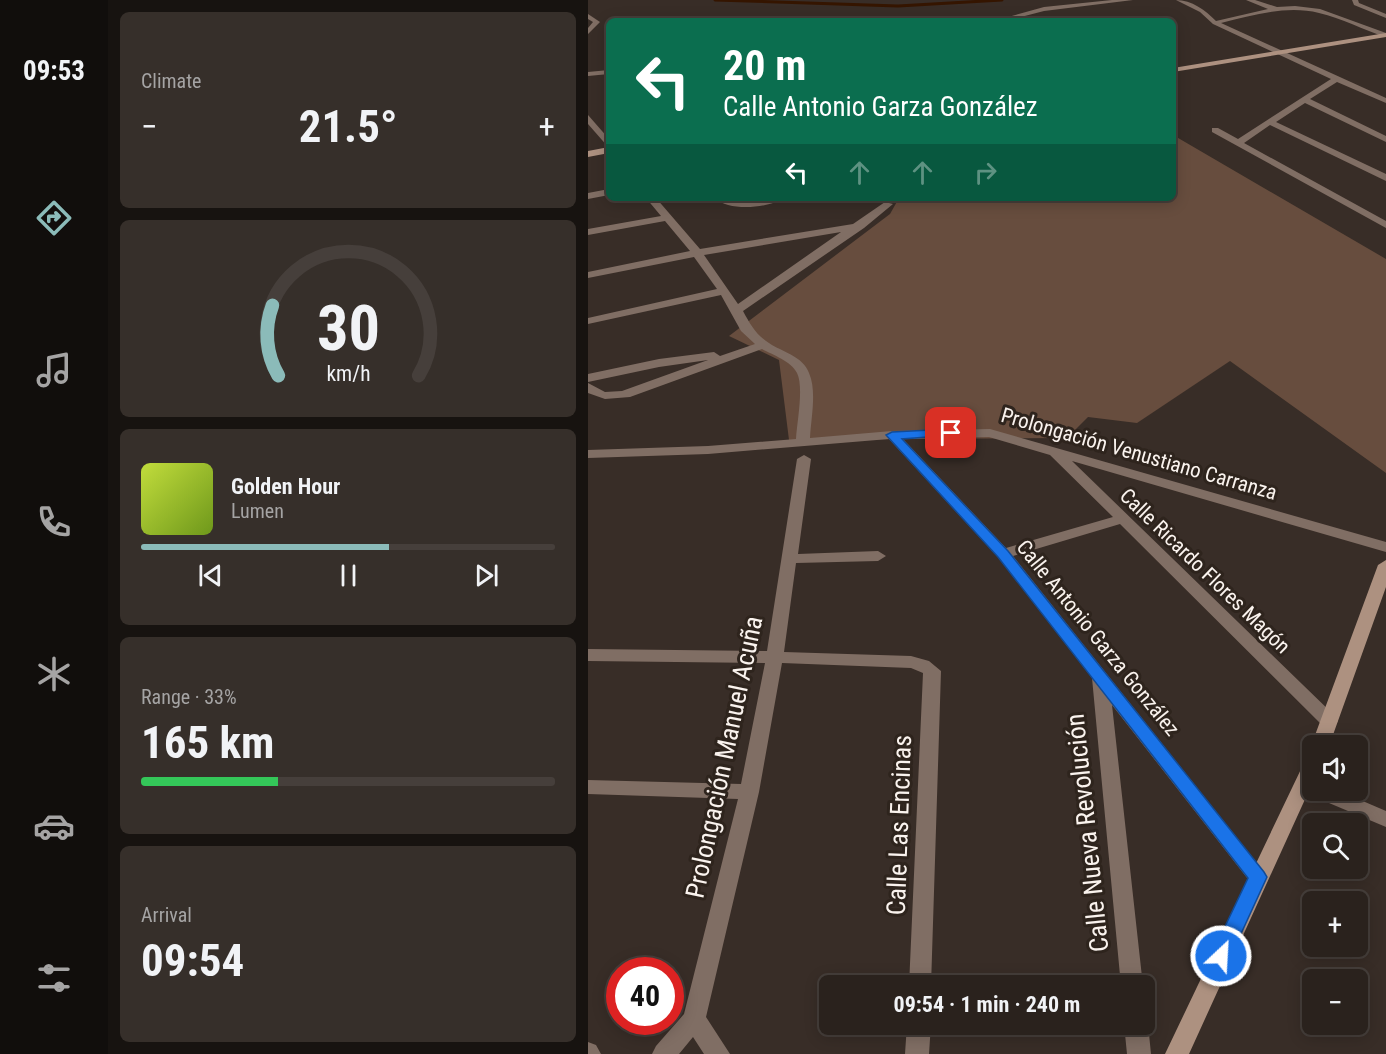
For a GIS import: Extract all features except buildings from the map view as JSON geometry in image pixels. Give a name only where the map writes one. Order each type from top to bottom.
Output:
[{"type":"street","points":[[1009,18],[1044,9],[1130,0]]},
{"type":"street","points":[[1179,0],[1202,11],[1215,23],[1386,101]]},
{"type":"street","points":[[1252,0],[1278,10]]},
{"type":"street","points":[[1355,0],[1356,4],[1386,16]]},
{"type":"street","points":[[1215,23],[1278,10],[1320,11],[1386,34]]},
{"type":"street","points":[[588,16],[597,22],[588,32]]},
{"type":"street","points":[[1176,64],[1377,32]]},
{"type":"street","points":[[1176,70],[1386,34]]},
{"type":"street","points":[[588,74],[606,72]]},
{"type":"street","points":[[1239,142],[1336,79]]},
{"type":"street","points":[[1305,100],[1386,139]]},
{"type":"street","points":[[588,118],[606,142]]},
{"type":"street","points":[[1270,122],[1386,178]]},
{"type":"street","points":[[1215,130],[1386,225]]},
{"type":"street","points":[[588,154],[606,151]]},
{"type":"street","points":[[588,163],[606,160]]},
{"type":"street","points":[[588,196],[606,193]]},
{"type":"street","points":[[653,201],[697,252],[737,310],[747,331],[764,345]]},
{"type":"street","points":[[724,201],[735,204],[757,201]]},
{"type":"street","points":[[737,310],[860,226],[888,204]]},
{"type":"street","points":[[588,232],[667,218]]},
{"type":"street","points":[[588,275],[697,252],[860,226]]},
{"type":"street","points":[[588,321],[724,291]]},
{"type":"street","points":[[588,387],[596,394],[610,397],[625,394],[764,345]]},
{"type":"street","name":"Prolongación Manuel Acuña","points":[[664,1054],[694,1019],[749,792],[775,657],[790,559],[803,451],[806,387],[803,372],[794,361],[764,345]]},
{"type":"street","points":[[588,378],[682,359],[729,356]]},
{"type":"street","name":"Prolongación Venustiano Carranza","points":[[588,454],[708,450],[803,451],[892,435],[990,433],[1386,547]]},
{"type":"street","name":"Calle Antonio Garza González","points":[[892,435],[1003,554],[1258,877]]},
{"type":"street","name":"Calle Ricardo Flores Magón","points":[[1053,451],[1329,721]]},
{"type":"street","points":[[1003,554],[1122,519]]},
{"type":"street","points":[[790,559],[878,556]]},
{"type":"street","points":[[1324,735],[1386,565]]},
{"type":"street","points":[[588,655],[775,657]]},
{"type":"street","name":"Calle Las Encinas","points":[[775,657],[911,662],[928,668],[933,675],[920,975]]},
{"type":"street","name":"Calle Nueva Revolución","points":[[1100,675],[1131,975]]},
{"type":"street","points":[[588,787],[749,792]]},
{"type":"street","points":[[1177,1054],[1258,877],[1304,801]]},
{"type":"street","points":[[1343,801],[1386,819]]},
{"type":"street","points":[[694,1019],[718,1054]]},
{"type":"street","points":[[918,1054],[919,1035]]},
{"type":"street","points":[[1137,1035],[1139,1054]]},
{"type":"shaded area","points":[[1176,137],[1386,259],[1386,473],[1230,361],[1137,423],[1088,417],[1067,438],[789,440],[779,360],[729,336],[890,214],[897,201],[1176,201]]},
{"type":"waterway","points":[[715,0],[898,6],[1002,0]]},
{"type":"route","points":[[951,433],[892,435],[1003,554],[1258,877],[1221,956]]}]
